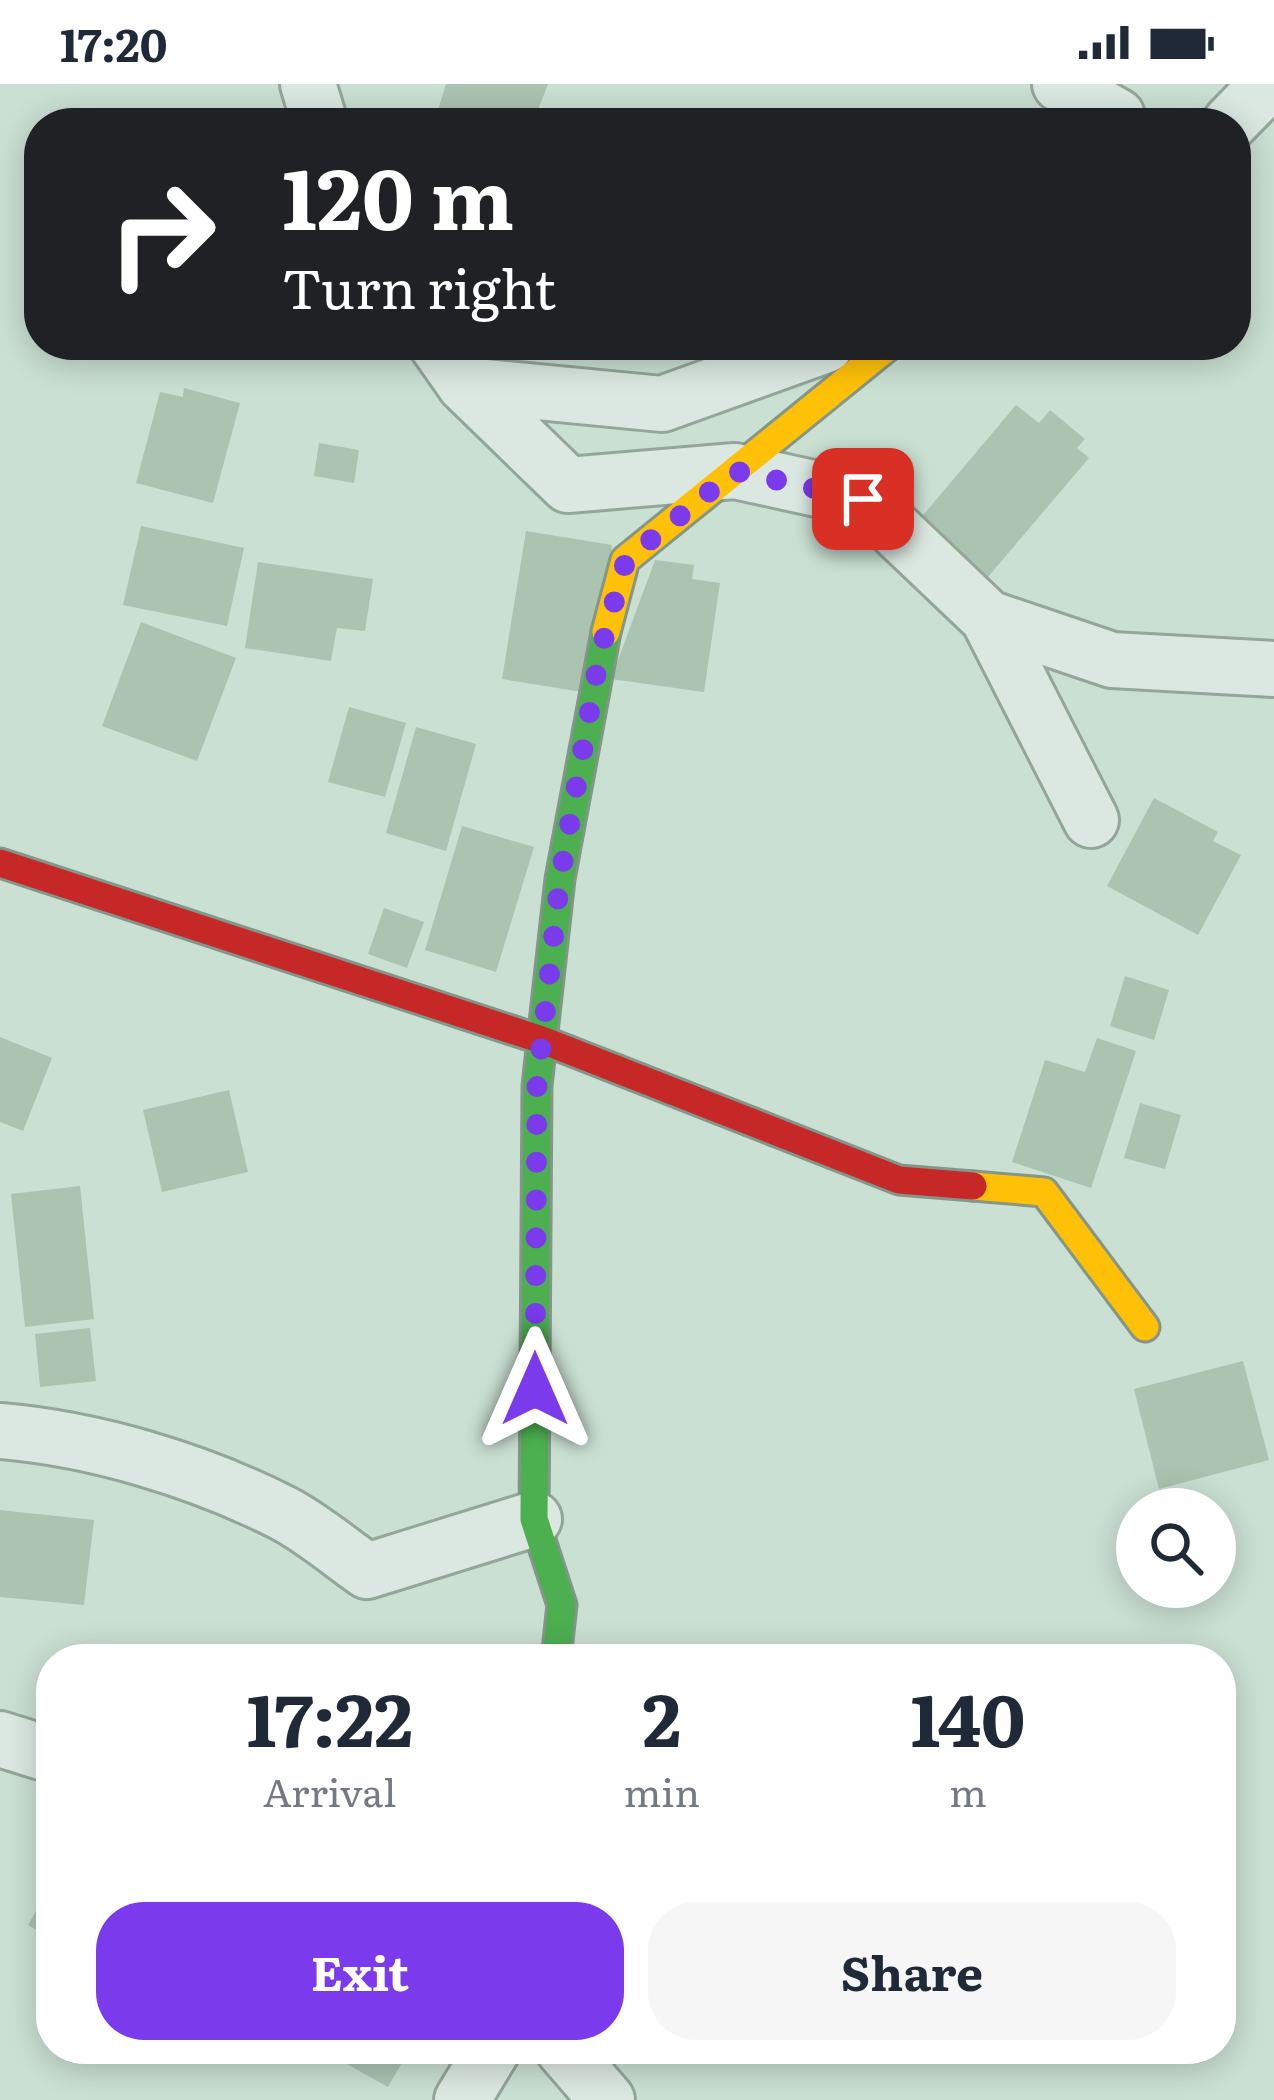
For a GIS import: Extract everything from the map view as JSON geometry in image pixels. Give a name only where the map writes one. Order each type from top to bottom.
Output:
[{"type":"street","points":[[1060,84],[1102,108]]},
{"type":"street","points":[[1245,108],[1268,84]]},
{"type":"street","points":[[451,365],[662,404],[784,360]]},
{"type":"street","points":[[558,1644],[562,1605],[534,1520],[542,1040],[572,811],[600,653],[626,560],[872,360]]},
{"type":"street","points":[[451,365],[568,484],[735,471],[863,499],[988,618],[1091,820]]},
{"type":"street","points":[[988,618],[1112,660],[1274,669]]},
{"type":"street","points":[[0,863],[542,1040],[899,1180],[1044,1192],[1145,1327]]},
{"type":"street","points":[[0,1431],[48,1435],[171,1468],[285,1514],[367,1571],[534,1520]]},
{"type":"street","points":[[0,1739],[36,1750]]},
{"type":"street","points":[[462,2100],[484,2064]]},
{"type":"street","points":[[576,2064],[607,2100]]},
{"type":"building","points":[[446,84],[548,84],[539,108],[439,108]]},
{"type":"building","points":[[184,388],[240,403],[213,503],[136,483],[160,392],[183,397]]},
{"type":"building","points":[[1016,405],[1039,423],[1050,410],[1085,439],[1077,448],[1089,458],[982,584],[914,526]]},
{"type":"building","points":[[319,443],[359,450],[354,483],[314,476]]},
{"type":"building","points":[[141,526],[244,548],[227,626],[123,605]]},
{"type":"building","points":[[526,531],[612,545],[588,693],[502,679]]},
{"type":"building","points":[[655,560],[694,565],[692,579],[720,583],[704,692],[611,679]]},
{"type":"building","points":[[258,562],[373,579],[365,631],[337,628],[331,661],[245,648]]},
{"type":"building","points":[[141,622],[236,658],[197,761],[102,726]]},
{"type":"building","points":[[349,707],[406,723],[385,797],[328,782]]},
{"type":"building","points":[[416,727],[476,744],[446,851],[386,833]]},
{"type":"building","points":[[1154,798],[1218,832],[1213,841],[1241,855],[1198,935],[1107,886]]},
{"type":"building","points":[[462,826],[534,847],[496,972],[425,950]]},
{"type":"building","points":[[384,908],[424,922],[407,968],[368,954]]},
{"type":"building","points":[[1125,976],[1169,990],[1154,1040],[1110,1026]]},
{"type":"building","points":[[0,1037],[52,1058],[23,1131],[0,1122]]},
{"type":"building","points":[[1097,1038],[1136,1051],[1091,1188],[1012,1162],[1045,1060],[1085,1072]]},
{"type":"building","points":[[229,1090],[248,1172],[162,1192],[143,1110]]},
{"type":"building","points":[[1140,1103],[1181,1115],[1165,1169],[1124,1158]]},
{"type":"building","points":[[80,1186],[94,1319],[25,1327],[11,1194]]},
{"type":"building","points":[[90,1328],[96,1381],[40,1387],[35,1334]]},
{"type":"building","points":[[1243,1361],[1269,1460],[1159,1488],[1134,1389]]},
{"type":"building","points":[[0,1510],[94,1520],[84,1605],[0,1597]]},
{"type":"building","points":[[347,2064],[401,2064],[388,2087]]},
{"type":"traffic: fast","points":[[558,1644],[562,1605],[534,1519],[537,1086],[560,879],[606,632]]},
{"type":"traffic: slow","points":[[606,632],[625,560],[872,360]]},
{"type":"traffic: slow","points":[[973,1186],[1044,1192],[1145,1327]]},
{"type":"traffic: jam","points":[[0,863],[542,1040],[899,1180],[973,1186]]},
{"type":"route","points":[[535,1389],[537,1086],[542,1040],[560,879],[600,653],[626,560],[735,471],[863,499]]}]
